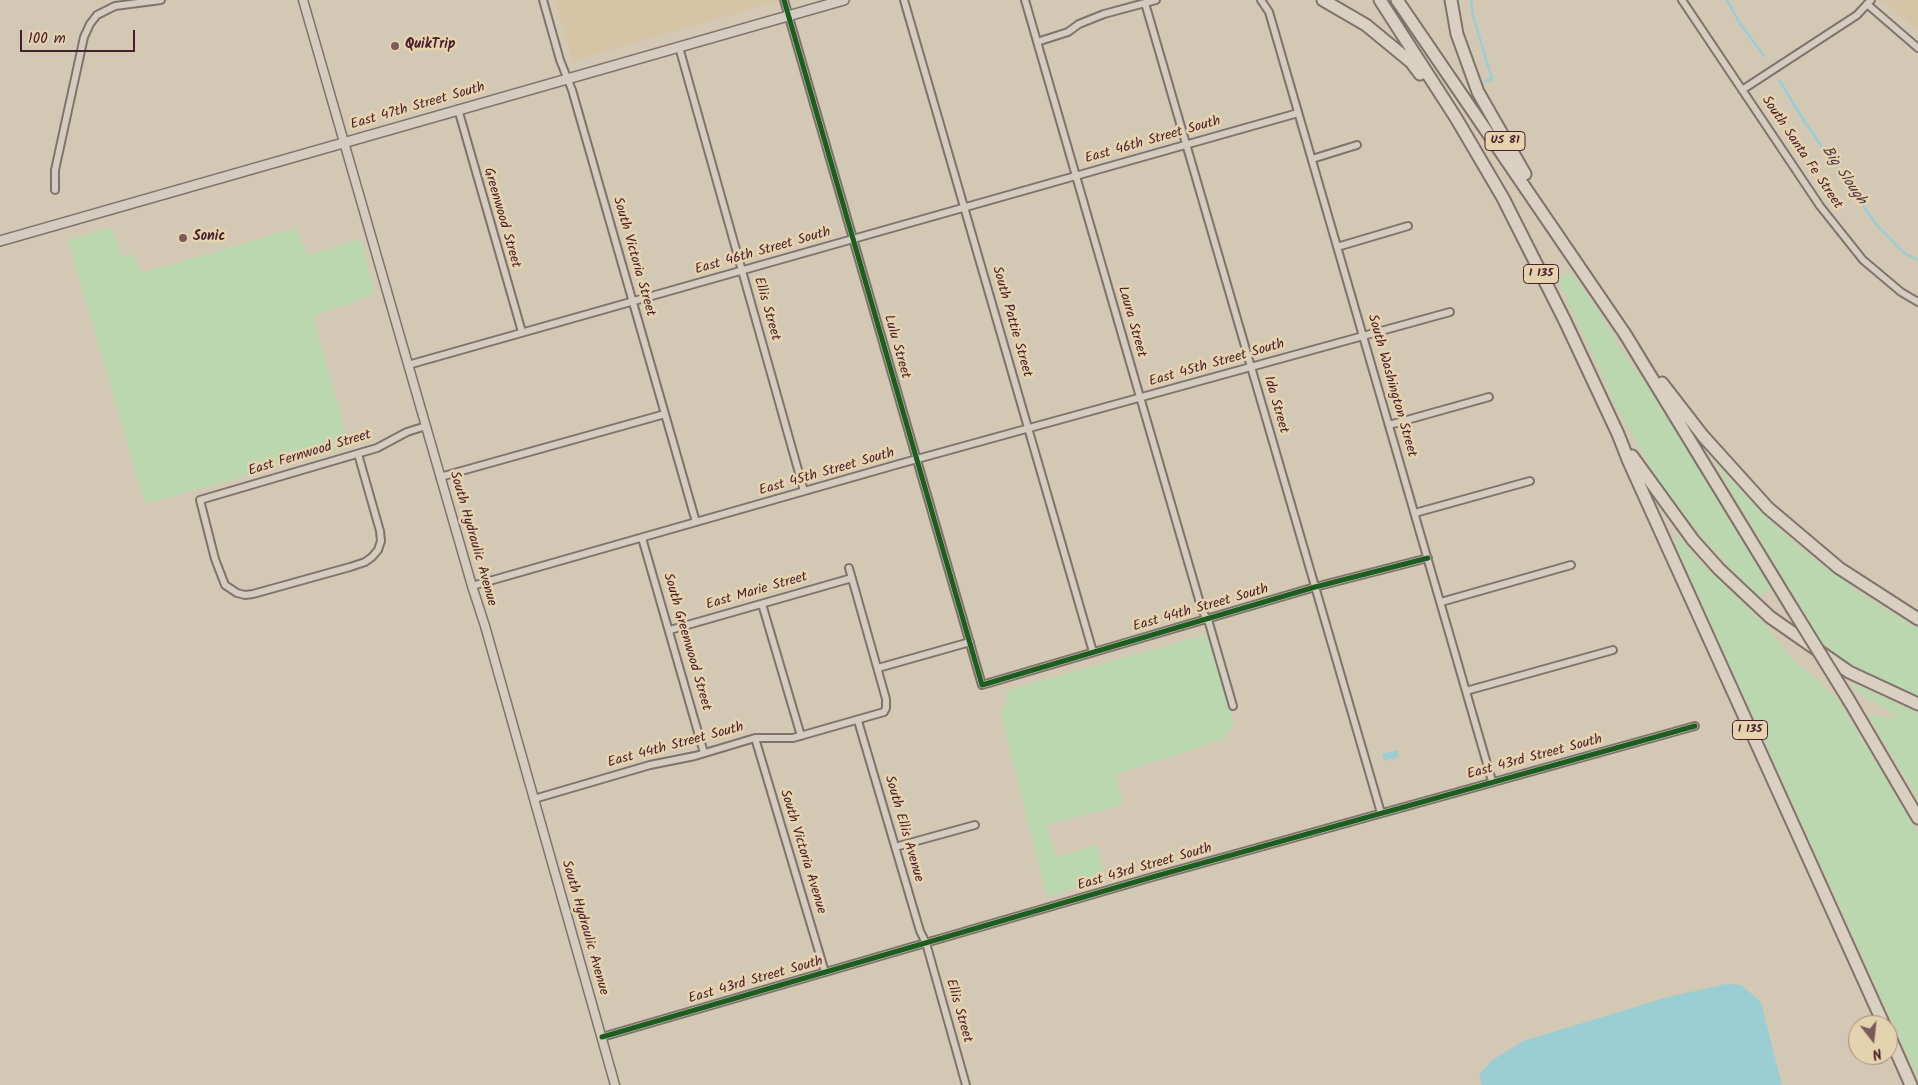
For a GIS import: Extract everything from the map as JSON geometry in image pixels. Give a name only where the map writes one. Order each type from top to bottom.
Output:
[{"type":"highway","points":[[1323,0],[1366,25],[1411,62],[1456,118]]},
{"type":"highway","name":"I 135","points":[[1380,0],[1456,118],[1503,198],[1565,321],[1618,434],[1657,525],[1879,1015]]},
{"type":"highway","name":"I 135","points":[[1397,0],[1584,272],[1624,334],[1850,702],[1918,818]]},
{"type":"highway","name":"US 81","points":[[1452,0],[1457,34],[1478,92],[1497,128],[1584,272]]},
{"type":"highway","points":[[1624,334],[1704,436],[1768,508],[1839,568],[1918,619]]},
{"type":"highway","points":[[1618,434],[1637,464],[1693,540],[1719,569],[1770,617],[1849,672],[1918,704]]},
{"type":"highway","points":[[1898,1056],[1911,1085]]},
{"type":"main road","name":"East 47th Street South","points":[[0,241],[844,0]]},
{"type":"street","points":[[55,190],[55,170],[84,37],[90,24],[105,10],[114,6],[162,0]]},
{"type":"street","name":"South Hydraulic Avenue","points":[[303,0],[440,477],[488,635],[615,1085]]},
{"type":"street","name":"South Victoria Street","points":[[543,0],[560,60],[572,90],[696,522]]},
{"type":"street","name":"Lulu Street","points":[[784,0],[982,685]]},
{"type":"street","name":"South Pattie Street","points":[[904,0],[1093,652]]},
{"type":"street","name":"Laura Street","points":[[1025,0],[1140,398],[1233,706]]},
{"type":"street","points":[[1037,42],[1068,32],[1080,24],[1104,14],[1156,0]]},
{"type":"street","name":"South Washington Street","points":[[1261,0],[1269,12],[1492,781]]},
{"type":"street","name":"South Santa Fe Street","points":[[1682,0],[1820,206],[1864,260],[1901,292],[1918,302]]},
{"type":"street","points":[[1742,90],[1857,15],[1869,2],[1918,48]]},
{"type":"street","name":"Ida Street","points":[[1145,3],[1381,813]]},
{"type":"street","name":"Ellis Street","points":[[678,47],[804,492]]},
{"type":"street","name":"Greenwood Street","points":[[458,109],[522,332]]},
{"type":"street","name":"East 46th Street South","points":[[408,364],[1298,113]]},
{"type":"street","points":[[1312,159],[1357,145]]},
{"type":"street","points":[[1337,247],[1408,226]]},
{"type":"street","name":"East 45th Street South","points":[[472,586],[1250,366],[1450,312]]},
{"type":"street","points":[[1389,425],[1489,397]]},
{"type":"street","points":[[440,477],[665,414]]},
{"type":"street","name":"East Fernwood Street","points":[[358,454],[380,531],[381,541],[378,550],[370,558],[353,566],[253,594],[236,593],[225,585],[200,500],[377,448],[407,432],[426,426]]},
{"type":"street","points":[[1415,514],[1530,481]]},
{"type":"street","name":"South Greenwood Street","points":[[642,538],[704,753]]},
{"type":"street","name":"East 44th Street South","points":[[982,685],[1207,618],[1428,558]]},
{"type":"street","points":[[1441,602],[1571,565]]},
{"type":"street","points":[[849,568],[878,668],[970,642]]},
{"type":"street","name":"East Marie Street","points":[[670,630],[852,578]]},
{"type":"street","points":[[762,604],[801,736]]},
{"type":"street","points":[[1466,691],[1613,650]]},
{"type":"street","name":"East 44th Street South","points":[[534,799],[650,765],[704,753],[755,738],[779,739],[801,736],[884,712],[886,699],[878,668]]},
{"type":"street","name":"South Ellis Avenue","points":[[858,721],[920,931],[926,943]]},
{"type":"street","name":"East 43rd Street South","points":[[602,1037],[1150,878],[1492,781],[1695,726]]},
{"type":"street","name":"South Victoria Avenue","points":[[755,738],[825,972]]},
{"type":"street","points":[[895,847],[975,825]]},
{"type":"street","name":"Ellis Street","points":[[926,943],[966,1085]]},
{"type":"shaded area","points":[[555,0],[782,0],[573,61]]},
{"type":"shaded area","points":[[1871,0],[1918,0],[1918,30],[1885,2]]},
{"type":"green space","points":[[112,227],[121,255],[133,254],[142,273],[296,228],[308,255],[361,239],[375,294],[313,316],[350,447],[145,504],[68,240]]},
{"type":"green space","points":[[1565,274],[1573,275],[1591,300],[1623,352],[1665,411],[1750,549],[1773,588],[1759,597],[1706,542],[1658,480],[1616,406],[1558,279]]},
{"type":"green space","points":[[1714,462],[1769,520],[1806,553],[1872,601],[1918,628],[1918,696],[1894,687],[1828,652]]},
{"type":"green space","points":[[1677,535],[1700,562],[1763,622],[1790,657],[1838,699],[1918,832],[1918,1078],[1898,1034],[1898,1015],[1889,1015],[1679,553],[1675,537]]},
{"type":"green space","points":[[1209,634],[1234,723],[1222,740],[1116,774],[1123,805],[1046,824],[1056,857],[1097,845],[1105,880],[1047,897],[1001,715],[1007,701],[1007,690]]},
{"type":"green space","points":[[1852,683],[1918,713],[1918,799],[1868,715],[1900,718],[1854,690]]},
{"type":"water","points":[[1397,750],[1399,757],[1384,761],[1382,754]]},
{"type":"water","points":[[1726,984],[1741,985],[1761,1002],[1782,1085],[1482,1085],[1479,1075],[1491,1061],[1523,1041],[1668,997]]},
{"type":"waterway","points":[[1471,0],[1473,16],[1492,79],[1485,81]]},
{"type":"waterway","name":"Big Slough","points":[[1727,0],[1739,22],[1764,56]]},
{"type":"waterway","name":"Big Slough","points":[[1780,81],[1804,121],[1876,224],[1904,253],[1918,260]]},
{"type":"cycle path","points":[[784,0],[982,685],[1315,587],[1428,558]]},
{"type":"cycle path","points":[[602,1037],[1149,878],[1695,726]]},
{"type":"place","name":"QuikTrip","points":[[395,46]]},
{"type":"place","name":"Sonic","points":[[183,238]]}]
